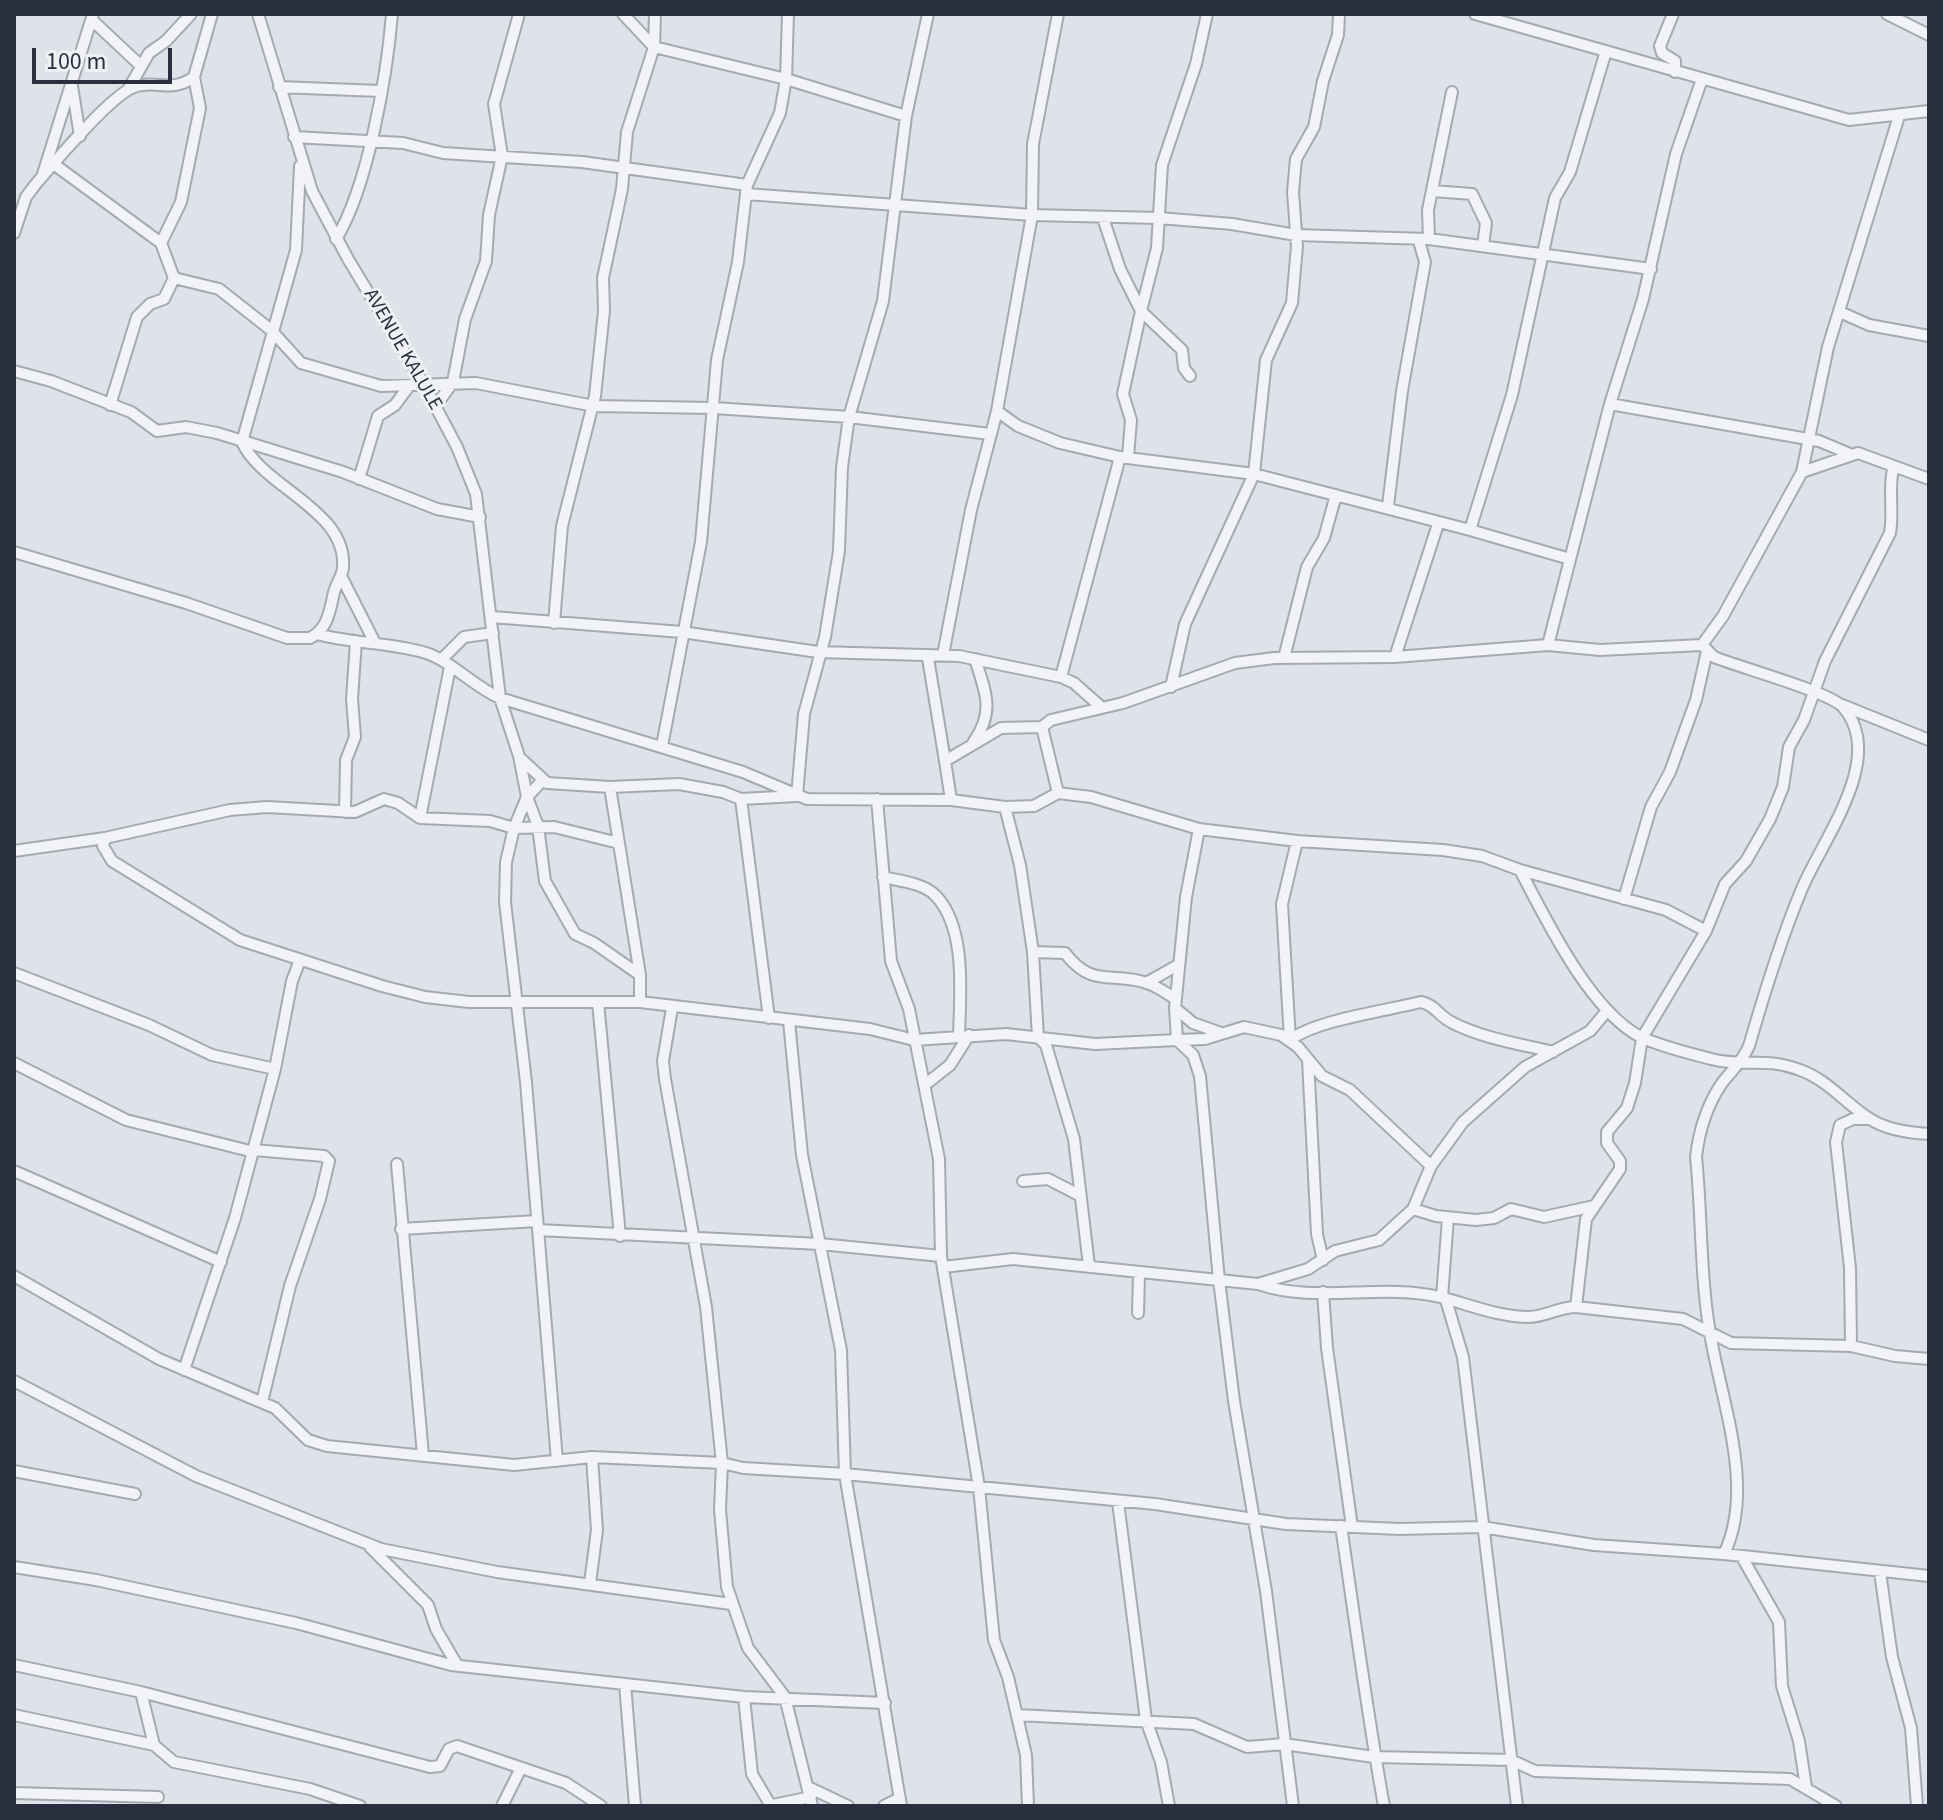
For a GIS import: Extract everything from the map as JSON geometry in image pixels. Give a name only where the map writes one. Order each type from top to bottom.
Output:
[{"type":"street","points":[[14,233],[26,197],[80,136],[129,88],[149,53],[166,41],[191,14]]},
{"type":"street","points":[[161,243],[181,202],[200,108],[194,77],[212,14]]},
{"type":"street","name":"AVENUE KALULE","points":[[258,14],[300,158],[336,239],[423,383],[469,474],[480,517],[500,698],[538,826],[545,881],[575,934],[594,943],[640,975]]},
{"type":"street","points":[[336,239],[350,216],[370,140],[387,70],[392,14]]},
{"type":"street","points":[[435,407],[453,382],[465,319],[486,261],[489,215],[502,156],[494,126],[494,104],[519,14]]},
{"type":"street","points":[[623,14],[654,47],[786,79],[906,116]]},
{"type":"street","points":[[554,623],[562,526],[594,406],[604,311],[603,278],[625,168],[627,132],[654,47],[655,14]]},
{"type":"street","points":[[662,746],[701,542],[703,487],[717,360],[738,262],[747,190],[754,164],[780,113],[786,79],[788,14]]},
{"type":"street","points":[[797,796],[804,714],[818,652],[825,637],[839,551],[842,467],[849,417],[883,301],[892,205],[906,116],[928,14]]},
{"type":"street","points":[[943,655],[997,411],[1032,215],[1036,168],[1033,144],[1058,14]]},
{"type":"street","points":[[1061,677],[1124,457],[1131,420],[1123,394],[1151,277],[1162,165],[1196,64],[1207,14]]},
{"type":"street","points":[[1171,687],[1185,624],[1254,474],[1266,360],[1291,308],[1296,235],[1293,192],[1296,159],[1314,127],[1323,81],[1338,35],[1339,14]]},
{"type":"street","points":[[1475,14],[1849,120],[1929,111]]},
{"type":"street","points":[[1673,14],[1660,46],[1662,53],[1675,61],[1675,72]]},
{"type":"street","points":[[1887,14],[1929,35]]},
{"type":"street","points":[[43,176],[92,17],[141,66]]},
{"type":"street","points":[[1470,530],[1512,395],[1555,198],[1570,172],[1606,51]]},
{"type":"street","points":[[129,88],[138,85],[172,87],[194,77]]},
{"type":"street","points":[[1548,645],[1610,404],[1651,269],[1669,178],[1702,79]]},
{"type":"street","points":[[71,80],[80,136]]},
{"type":"street","points":[[279,87],[380,91]]},
{"type":"street","points":[[1388,506],[1404,377],[1425,262],[1428,210],[1452,92]]},
{"type":"street","points":[[1624,899],[1651,807],[1670,772],[1696,700],[1705,648],[1802,472],[1828,347],[1899,116]]},
{"type":"street","points":[[294,137],[370,140],[409,144],[451,154],[625,168],[747,190],[892,205],[1032,215],[1159,218],[1232,224],[1296,235],[1424,240],[1586,258],[1651,269]]},
{"type":"street","points":[[242,442],[298,240],[300,158]]},
{"type":"street","points":[[55,165],[161,243],[174,278],[164,299],[150,304],[137,317],[110,405]]},
{"type":"street","points":[[1433,191],[1472,194],[1486,223],[1483,246]]},
{"type":"street","points":[[1103,218],[1120,269],[1141,311],[1182,350],[1184,368],[1190,376]]},
{"type":"street","points":[[174,278],[212,285],[271,330],[309,367],[381,386],[476,383],[594,406],[714,408],[849,417],[990,434]]},
{"type":"street","points":[[1840,312],[1869,325],[1929,336]]},
{"type":"street","points":[[14,371],[51,381],[131,412],[157,431],[186,427],[359,479],[437,509],[480,517]]},
{"type":"street","points":[[359,479],[378,416],[395,405],[409,386]]},
{"type":"street","points":[[1610,404],[1807,439],[1929,479]]},
{"type":"street","points":[[997,411],[1018,426],[1060,443],[1124,457],[1254,474],[1388,506],[1438,524],[1470,530],[1570,559]]},
{"type":"street","points":[[242,442],[272,478],[312,505],[338,540],[342,557],[341,576],[333,594],[330,614],[317,634]]},
{"type":"street","points":[[1802,472],[1850,454]]},
{"type":"street","points":[[1576,1307],[1586,1219],[1620,1169],[1620,1161],[1607,1143],[1607,1132],[1627,1108],[1635,1083],[1642,1038],[1706,931],[1725,884],[1746,861],[1770,819],[1783,787],[1789,747],[1837,634],[1884,549],[1892,520],[1889,484],[1893,469]]},
{"type":"street","points":[[1284,658],[1307,567],[1324,538],[1336,495]]},
{"type":"street","points":[[1395,657],[1438,524]]},
{"type":"street","points":[[14,552],[186,603],[287,638],[298,640],[317,634],[374,641],[446,663],[477,687],[500,698],[743,772],[797,796]]},
{"type":"street","points":[[341,576],[374,641]]},
{"type":"street","points":[[492,617],[682,632],[818,652],[888,653],[928,658],[943,655],[975,659],[1061,677],[1074,683],[1100,706]]},
{"type":"street","points":[[420,818],[446,663],[464,637],[493,633]]},
{"type":"street","points":[[345,812],[346,760],[356,730],[352,699],[356,641]]},
{"type":"street","points":[[945,761],[1001,728],[1042,727],[1051,720],[1123,703],[1235,663],[1284,658],[1395,657],[1548,645],[1600,650],[1705,648],[1731,664],[1814,693],[1929,740]]},
{"type":"street","points":[[928,658],[951,800]]},
{"type":"street","points":[[973,744],[988,720],[985,691],[975,659]]},
{"type":"street","points":[[1740,1065],[1802,888],[1851,791],[1858,758],[1857,734],[1855,723],[1841,704]]},
{"type":"street","points":[[988,720],[1001,728]]},
{"type":"street","points":[[1042,727],[1058,793]]},
{"type":"street","points":[[519,756],[542,781],[610,787],[679,784],[723,792],[741,799],[797,796],[823,800],[951,800],[1005,807],[1034,806],[1058,793],[1091,797],[1199,829],[1297,841],[1443,850],[1482,856],[1520,870],[1681,915],[1706,931]]},
{"type":"street","points":[[542,781],[527,797],[514,828],[506,862],[505,902],[517,1002],[557,1461]]},
{"type":"street","points":[[610,787],[640,975],[640,1002]]},
{"type":"street","points":[[14,851],[105,838],[230,810],[267,807],[355,812],[384,799],[398,803],[420,818],[490,821],[514,828],[538,826],[565,829],[619,843]]},
{"type":"street","points":[[741,799],[769,1018]]},
{"type":"street","points":[[877,799],[891,961],[909,1009],[939,1159],[942,1262],[979,1487],[994,1640],[1026,1755],[1028,1806]]},
{"type":"street","points":[[1005,807],[1020,865],[1033,952],[1038,1037],[1046,1045],[1059,1096],[1068,1117],[1089,1266]]},
{"type":"street","points":[[1199,829],[1178,965],[1177,1040],[1193,1055],[1200,1076],[1219,1280],[1239,1431],[1256,1521],[1293,1806]]},
{"type":"street","points":[[105,838],[106,854],[120,866],[240,940],[425,997],[517,1002],[640,1002],[870,1029],[914,1040],[964,1036],[1038,1037],[1095,1044],[1205,1039],[1244,1027],[1290,1040],[1322,1076],[1350,1090],[1431,1166]]},
{"type":"street","points":[[1290,1040],[1282,904],[1297,841]]},
{"type":"street","points":[[1520,870],[1546,920],[1606,1012],[1642,1038],[1740,1065]]},
{"type":"street","points":[[883,877],[922,887],[935,894],[945,909],[959,970],[964,1036],[950,1065],[926,1084]]},
{"type":"street","points":[[1033,952],[1065,953],[1071,964],[1095,978],[1146,983],[1176,1003],[1193,1023],[1222,1034]]},
{"type":"street","points":[[184,1370],[254,1151],[275,1069],[286,1006],[300,960]]},
{"type":"street","points":[[1146,983],[1178,965]]},
{"type":"street","points":[[14,973],[149,1025],[212,1055],[275,1069]]},
{"type":"street","points":[[598,1002],[620,1236]]},
{"type":"street","points":[[1290,1040],[1302,1031],[1421,1002],[1429,1003],[1450,1021],[1504,1041],[1555,1052]]},
{"type":"street","points":[[672,1008],[663,1061],[695,1239],[722,1463],[724,1569],[731,1604],[752,1655],[785,1697],[810,1797]]},
{"type":"street","points":[[1258,1284],[1308,1269],[1335,1251],[1379,1240],[1413,1209],[1431,1166],[1463,1122],[1525,1067],[1590,1031],[1606,1012]]},
{"type":"street","points":[[789,1021],[802,1155],[844,1373],[845,1474],[900,1802],[884,1806]]},
{"type":"street","points":[[1193,1055],[1205,1039]]},
{"type":"street","points":[[1308,1060],[1317,1234],[1323,1260]]},
{"type":"street","points":[[1724,1554],[1734,1534],[1734,1453],[1723,1380],[1710,1333],[1696,1157],[1699,1132],[1723,1082],[1740,1065],[1754,1060],[1772,1061],[1803,1071],[1831,1087],[1870,1119],[1886,1127],[1929,1134]]},
{"type":"street","points":[[14,1063],[126,1120],[254,1151],[324,1156],[329,1161],[320,1199],[290,1286],[262,1402]]},
{"type":"street","points":[[1851,1346],[1850,1268],[1836,1142],[1840,1125],[1853,1119],[1870,1119]]},
{"type":"street","points":[[397,1164],[401,1229],[417,1359],[423,1455]]},
{"type":"street","points":[[14,1171],[221,1262]]},
{"type":"street","points":[[1023,1181],[1048,1179],[1079,1195]]},
{"type":"street","points":[[1413,1209],[1448,1218],[1494,1218],[1511,1209],[1544,1217],[1594,1206]]},
{"type":"street","points":[[1448,1218],[1444,1299],[1463,1357],[1517,1806]]},
{"type":"street","points":[[401,1229],[537,1225],[620,1236],[820,1244],[942,1262],[1013,1259],[1258,1284],[1286,1292],[1444,1299],[1468,1308],[1529,1317],[1553,1309],[1576,1307],[1683,1319],[1731,1343],[1851,1346],[1895,1356],[1929,1359]]},
{"type":"street","points":[[1138,1313],[1139,1274]]},
{"type":"street","points":[[14,1276],[184,1370],[262,1402],[283,1414],[308,1440],[327,1446],[514,1465],[592,1457],[722,1463],[743,1468],[845,1474],[1118,1502],[1256,1521],[1347,1527],[1482,1527],[1611,1547],[1724,1554],[1929,1576]]},
{"type":"street","points":[[1323,1292],[1374,1757],[1384,1806]]},
{"type":"street","points":[[14,1381],[196,1476],[365,1542],[474,1568],[590,1583],[662,1597],[731,1604]]},
{"type":"street","points":[[590,1583],[597,1530],[592,1457]]},
{"type":"street","points":[[14,1471],[135,1494]]},
{"type":"street","points":[[1118,1502],[1146,1720],[1161,1762],[1169,1806]]},
{"type":"street","points":[[365,1542],[428,1605],[436,1629],[457,1665]]},
{"type":"street","points":[[1742,1557],[1779,1622],[1782,1686],[1799,1741],[1806,1787]]},
{"type":"street","points":[[14,1567],[96,1580],[296,1623],[457,1665],[744,1697],[885,1703]]},
{"type":"street","points":[[1880,1572],[1892,1657],[1911,1728],[1917,1806]]},
{"type":"street","points":[[14,1665],[141,1692],[430,1767],[440,1766],[449,1749],[457,1746],[520,1770],[566,1783],[601,1806]]},
{"type":"street","points":[[625,1684],[635,1806]]},
{"type":"street","points":[[141,1692],[154,1745]]},
{"type":"street","points":[[744,1697],[752,1774],[770,1806],[810,1797],[848,1806]]},
{"type":"street","points":[[14,1715],[154,1745],[174,1762],[310,1789],[360,1806]]},
{"type":"street","points":[[1017,1715],[1194,1724],[1247,1747],[1284,1744],[1374,1757],[1511,1760],[1535,1771],[1790,1779],[1836,1806]]},
{"type":"street","points":[[502,1806],[520,1770]]},
{"type":"street","points":[[14,1793],[158,1797]]}]
